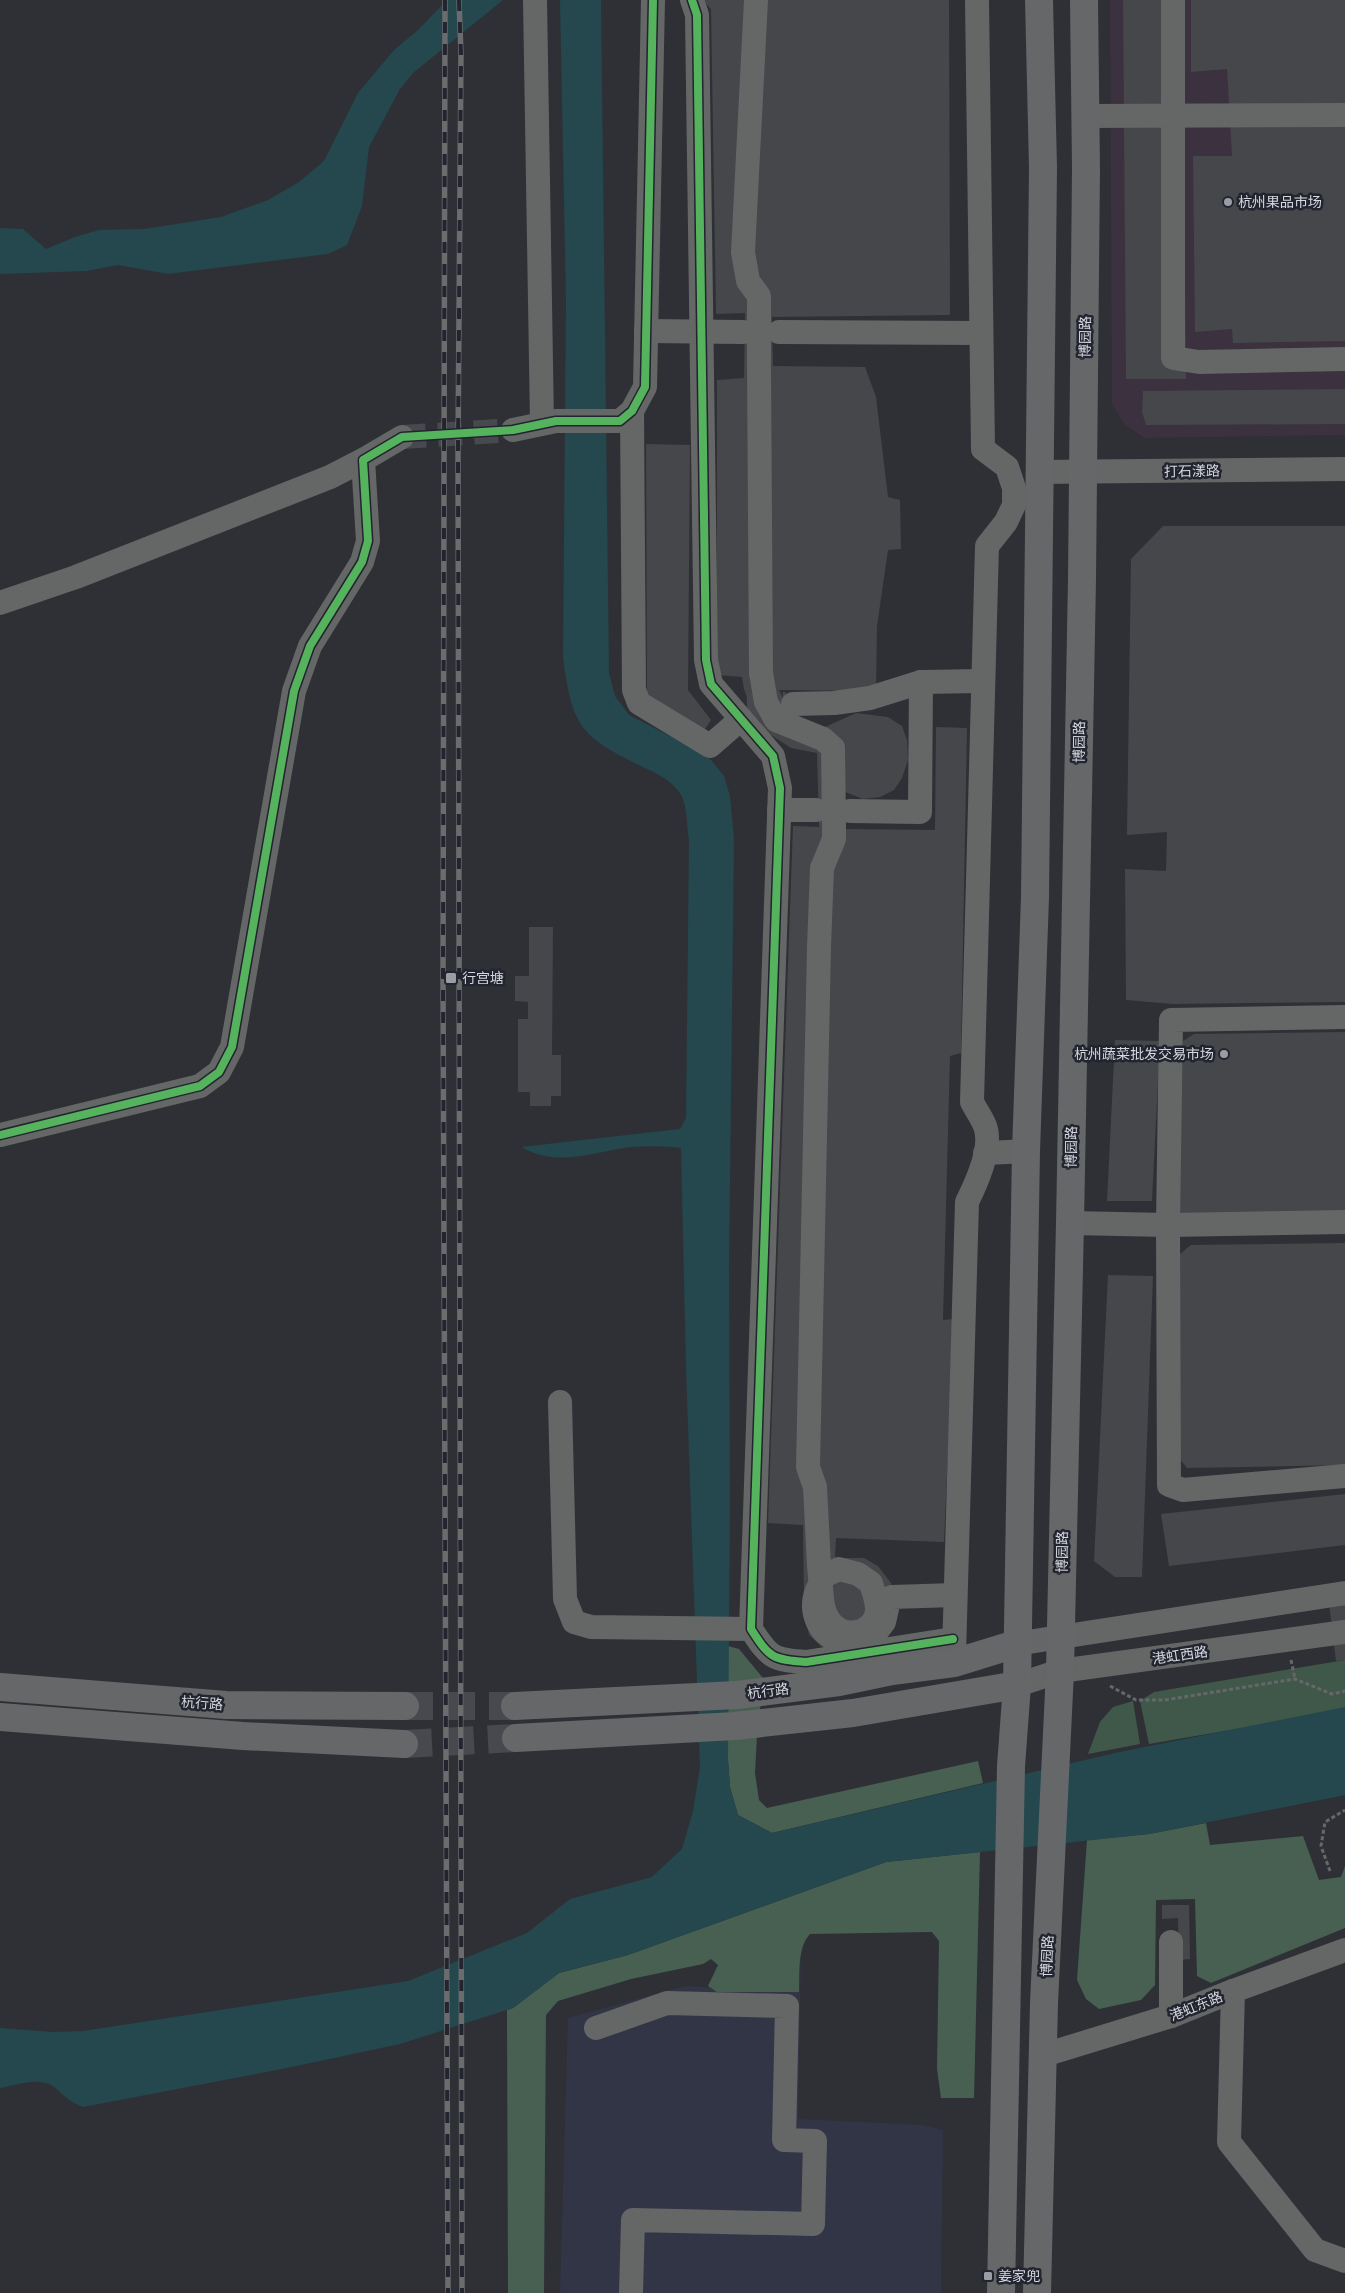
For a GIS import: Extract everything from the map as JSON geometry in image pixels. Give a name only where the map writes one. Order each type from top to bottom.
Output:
[{"type":"main road","points":[[1001,2293],[1011,1766],[1017,1685],[1016,1644],[1026,1152],[1035,897],[1031,492],[1043,168],[1039,0]]},
{"type":"main road","name":"博园路","points":[[1037,2293],[1044,2003],[1060,1671],[1070,1223],[1084,472],[1086,116],[1084,0]]},
{"type":"main road","name":"杭行路","points":[[515,1706],[737,1695],[839,1682],[892,1671],[954,1651],[1016,1644]]},
{"type":"main road","points":[[516,1738],[736,1726],[853,1713],[1017,1685]]},
{"type":"main road","name":"杭行路","points":[[0,1687],[226,1705],[405,1706]]},
{"type":"main road","points":[[0,1717],[243,1736],[404,1744]]},
{"type":"street","points":[[535,0],[549,422]]},
{"type":"street","points":[[653,0],[645,387],[626,416],[634,690],[639,703],[710,746],[739,710]]},
{"type":"street","points":[[692,0],[697,15],[706,660],[711,684],[739,710],[773,756],[780,788],[742,1629]]},
{"type":"street","points":[[756,0],[743,252],[748,281],[759,296],[761,673],[766,702],[776,720],[823,740],[833,748],[842,819],[822,868],[818,957],[808,1467],[815,1488],[819,1565],[822,1599],[823,1610],[830,1625],[844,1633],[860,1631],[871,1624],[877,1611],[871,1582],[858,1574],[839,1569],[824,1577],[816,1592],[814,1608],[818,1626],[827,1635],[841,1641],[856,1641],[871,1639],[884,1622],[889,1600],[892,1597],[955,1595]]},
{"type":"street","points":[[560,1402],[565,1599],[574,1622],[592,1627],[742,1629],[765,1651],[782,1660],[806,1662],[954,1651],[967,1202],[981,1176],[985,1153],[986,1128],[972,1102],[987,546],[1031,492],[1014,488],[1007,467],[983,449],[977,0]]},
{"type":"street","points":[[1173,0],[1173,358],[1199,362],[1345,359]]},
{"type":"street","points":[[1086,116],[1345,115]]},
{"type":"street","points":[[646,330],[743,332]]},
{"type":"street","points":[[779,332],[981,333]]},
{"type":"street","points":[[513,430],[549,422],[626,416]]},
{"type":"street","points":[[0,603],[76,577],[330,477],[364,460],[402,437]]},
{"type":"street","points":[[0,1135],[200,1086],[219,1072],[232,1047],[294,691],[310,646],[362,562],[368,541],[364,460]]},
{"type":"street","name":"打石漾路","points":[[1031,492],[1084,472],[1345,469]]},
{"type":"street","points":[[793,704],[834,703],[870,698],[922,682],[982,681]]},
{"type":"street","points":[[842,819],[920,812],[922,682]]},
{"type":"street","points":[[779,810],[816,810]]},
{"type":"street","points":[[1345,1017],[1171,1020],[1168,1225],[1169,1485],[1184,1490],[1345,1476]]},
{"type":"street","points":[[985,1153],[1026,1152]]},
{"type":"street","points":[[1070,1223],[1168,1225],[1345,1222]]},
{"type":"street","points":[[1016,1644],[1345,1593]]},
{"type":"street","name":"港虹西路","points":[[1017,1685],[1060,1671],[1345,1632]]},
{"type":"street","points":[[1171,1942],[1171,2016]]},
{"type":"street","name":"港虹东路","points":[[1044,2055],[1171,2016],[1233,1990],[1345,1950]]},
{"type":"street","points":[[1233,1990],[1228,2142],[1315,2250],[1345,2261]]},
{"type":"street","points":[[596,2028],[667,2003],[788,2006],[784,2140],[815,2141],[813,2224],[633,2220],[631,2293]]},
{"type":"path","points":[[1110,1686],[1136,1700],[1165,1700],[1296,1679],[1332,1694],[1345,1691]]},
{"type":"path","points":[[1330,1871],[1322,1846],[1325,1822],[1345,1810]]},
{"type":"shaded area","points":[[447,0],[503,0],[413,73],[400,89],[369,147],[362,206],[347,245],[328,254],[168,274],[118,265],[86,271],[0,274],[0,228],[23,229],[46,249],[75,237],[99,230],[144,229],[221,217],[268,200],[299,182],[324,161],[358,93],[394,50],[418,30]]},
{"type":"shaded area","points":[[560,0],[601,0],[609,673],[615,696],[629,715],[695,749],[711,760],[724,776],[730,796],[734,840],[729,1268],[728,1760],[730,1787],[738,1815],[772,1833],[1115,1753],[1345,1707],[1345,1795],[1149,1834],[886,1862],[628,1955],[559,1973],[513,2008],[400,2044],[282,2069],[83,2107],[70,2101],[54,2087],[42,2082],[28,2082],[0,2088],[0,2028],[53,2032],[83,2031],[408,1981],[527,1933],[570,1899],[652,1877],[682,1849],[693,1811],[700,1767],[686,1368],[681,1148],[631,1147],[562,1158],[548,1157],[521,1147],[680,1129],[686,1118],[689,840],[683,799],[678,790],[665,779],[606,748],[583,728],[571,700],[563,657],[566,302]]},
{"type":"shaded area","name":"杭州果品市场","points":[[1110,0],[1345,0],[1345,435],[1144,438],[1124,424],[1112,403]]},
{"type":"shaded area","points":[[801,1951],[798,2119],[922,2125],[943,2130],[941,2293],[560,2293],[568,2018],[685,1986],[799,1992]]},
{"type":"green space","points":[[728,1646],[739,1649],[767,1683],[758,1716],[755,1773],[759,1800],[767,1808],[978,1761],[983,1783],[772,1833],[738,1815],[730,1787],[728,1760]]},
{"type":"green space","points":[[1345,1660],[1345,1710],[1149,1744],[1140,1701],[1154,1692]]},
{"type":"green space","points":[[1133,1701],[1140,1744],[1088,1754],[1100,1722],[1113,1707]]},
{"type":"green space","points":[[1206,1823],[1210,1845],[1303,1836],[1319,1880],[1341,1877],[1345,1866],[1345,1928],[1211,1983],[1197,1976],[1195,1899],[1156,1900],[1155,1985],[1141,2000],[1099,2009],[1086,1999],[1077,1980],[1087,1840],[1149,1834]]},
{"type":"green space","points":[[980,1852],[974,2098],[941,2098],[937,2069],[939,1941],[932,1932],[810,1934],[801,1953],[799,1992],[717,1992],[708,1986],[718,1965],[711,1959],[703,1964],[631,1979],[558,2001],[546,2015],[544,2293],[508,2293],[507,2010],[513,2008],[559,1973],[628,1955],[886,1862]]},
{"type":"building","points":[[702,0],[949,0],[950,315],[772,317],[773,366],[865,367],[876,397],[888,497],[900,500],[901,549],[888,550],[877,626],[876,691],[779,690],[792,716],[825,727],[856,713],[888,717],[902,726],[907,740],[908,760],[902,778],[894,790],[880,797],[863,799],[845,792],[844,829],[935,830],[936,727],[967,728],[961,1053],[950,1056],[943,1320],[954,1319],[944,1542],[836,1538],[835,1558],[864,1558],[878,1566],[891,1583],[894,1618],[825,1650],[809,1635],[804,1603],[803,1525],[768,1523],[793,826],[819,827],[817,753],[791,748],[771,735],[756,722],[744,689],[742,677],[717,675],[717,380],[744,378],[745,313],[716,314],[711,9]]},
{"type":"building","points":[[1123,0],[1182,0],[1186,379],[1126,379]]},
{"type":"building","points":[[1191,0],[1345,0],[1345,341],[1233,343],[1232,329],[1195,332],[1193,156],[1232,156],[1227,69],[1191,72]]},
{"type":"building","points":[[1345,389],[1345,424],[1146,425],[1142,412],[1143,391]]},
{"type":"building","points":[[646,444],[690,445],[688,690],[711,720],[701,735],[647,701]]},
{"type":"building","points":[[1163,526],[1345,526],[1345,1002],[1173,1004],[1126,1000],[1125,869],[1166,871],[1167,832],[1127,835],[1131,559]]},
{"type":"building","name":"行宫塘","points":[[529,927],[553,927],[552,1055],[561,1055],[561,1096],[551,1096],[551,1106],[530,1106],[530,1092],[518,1092],[518,1019],[528,1019],[528,1002],[515,1001],[515,976],[529,976]]},
{"type":"building","points":[[1345,1032],[1345,1218],[1188,1221],[1177,1211],[1183,1041],[1194,1034]]},
{"type":"building","points":[[1115,1040],[1160,1041],[1152,1201],[1107,1201]]},
{"type":"building","points":[[1345,1243],[1345,1465],[1187,1468],[1179,1458],[1180,1254],[1191,1245]]},
{"type":"building","points":[[1108,1275],[1153,1276],[1142,1577],[1115,1577],[1094,1561]]},
{"type":"building","points":[[1345,1494],[1345,1545],[1169,1566],[1161,1514]]},
{"type":"building","points":[[1328,1594],[1345,1594],[1345,1660],[1336,1661]]},
{"type":"building","points":[[1162,1905],[1189,1905],[1190,1959],[1179,1960],[1178,1918],[1162,1919]]},
{"type":"tunnel","points":[[402,437],[513,430]]},
{"type":"tunnel","points":[[747,705],[786,704]]},
{"type":"tunnel","points":[[405,1706],[515,1706]]},
{"type":"tunnel","points":[[404,1744],[516,1738]]},
{"type":"railway","points":[[445,0],[443,978],[448,2293]]},
{"type":"railway","points":[[459,0],[461,54],[458,449],[462,2293]]},
{"type":"cycle path","points":[[0,1135],[200,1086],[219,1072],[232,1047],[294,691],[310,646],[362,562],[368,541],[363,460],[402,437],[513,430],[556,421],[620,421],[632,411],[645,387],[653,0]]},
{"type":"cycle path","points":[[692,0],[697,15],[706,660],[711,684],[773,756],[780,788],[751,1629],[762,1646],[773,1655],[786,1660],[806,1662],[953,1639]]},
{"type":"place","name":"杭州果品市场","points":[[1228,202]]},
{"type":"place","name":"行宫塘","points":[[451,978]]},
{"type":"place","name":"杭州蔬菜批发交易市场","points":[[1224,1054]]},
{"type":"place","name":"姜家兜","points":[[988,2276]]}]
